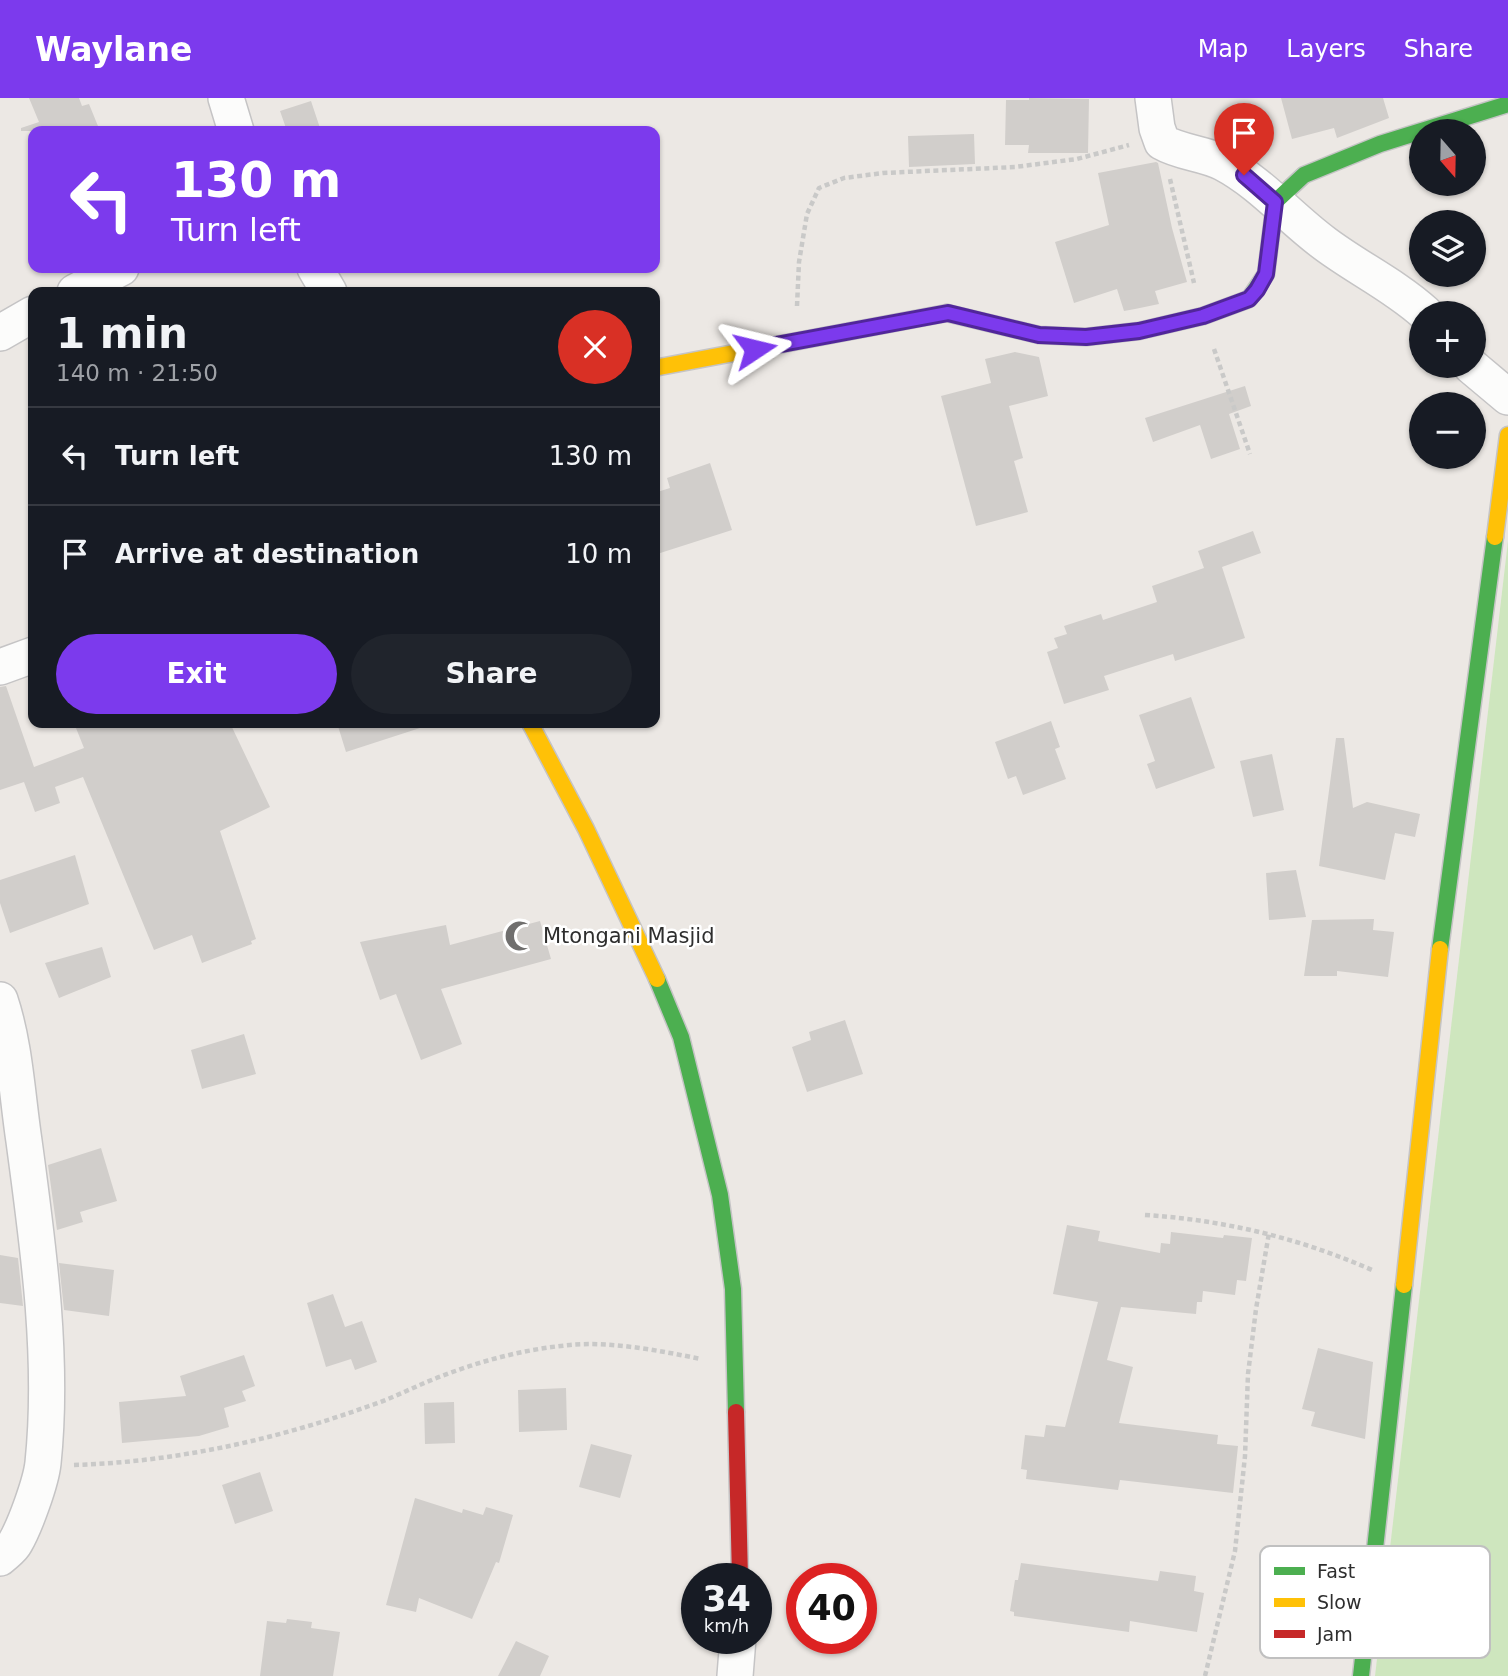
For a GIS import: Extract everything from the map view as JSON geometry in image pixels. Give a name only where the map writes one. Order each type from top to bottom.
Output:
[{"type":"street","points":[[1153,98],[1161,139],[1178,150],[1220,162],[1244,175],[1327,246],[1391,285],[1410,301]]},
{"type":"street","points":[[660,367],[948,313],[1039,335],[1086,337],[1139,331],[1203,316],[1249,299],[1257,290],[1266,274],[1275,202],[1304,175],[1380,144],[1508,104]]},
{"type":"street","points":[[85,287],[111,273]]},
{"type":"street","points":[[0,333],[28,317]]},
{"type":"street","points":[[1485,378],[1508,397]]},
{"type":"street","points":[[1376,1546],[1441,944],[1508,435]]},
{"type":"street","points":[[0,667],[28,657]]},
{"type":"street","points":[[533,728],[592,841],[663,990],[681,1037],[720,1195],[733,1289],[737,1365],[740,1563]]},
{"type":"street","points":[[0,999],[15,1069],[36,1237],[44,1344],[45,1403],[43,1466],[14,1545],[0,1558]]},
{"type":"street","points":[[735,1676],[737,1654]]},
{"type":"street","points":[[1361,1676],[1363,1658]]},
{"type":"path","points":[[796,342],[799,262],[807,214],[820,188],[844,178],[857,176],[1015,167],[1077,159],[1161,139],[1203,316],[1250,454]]},
{"type":"path","points":[[1144,1215],[1193,1218],[1269,1233],[1355,1263],[1405,1284]]},
{"type":"path","points":[[1205,1676],[1235,1551],[1243,1482],[1248,1374],[1269,1233]]},
{"type":"path","points":[[43,1466],[148,1459],[213,1449],[313,1425],[371,1406],[443,1375],[510,1354],[572,1344],[642,1348],[737,1365]]},
{"type":"green space","points":[[1508,541],[1508,1676],[1375,1676],[1377,1658],[1490,1658],[1490,1546],[1390,1546]]},
{"type":"building","points":[[29,98],[79,98],[82,106],[89,104],[98,126],[28,126],[28,131],[21,131],[21,128],[39,122]]},
{"type":"building","points":[[1281,98],[1383,98],[1389,118],[1337,138],[1334,128],[1292,139]]},
{"type":"building","points":[[1089,99],[1088,153],[1028,153],[1029,145],[1005,145],[1006,100]]},
{"type":"building","points":[[311,101],[319,126],[285,126],[280,111]]},
{"type":"building","points":[[974,134],[975,164],[909,167],[908,136]]},
{"type":"building","points":[[1156,162],[1187,282],[1155,291],[1159,304],[1135,309],[1124,311],[1117,289],[1074,303],[1055,242],[1109,225],[1098,173]]},
{"type":"building","points":[[1015,352],[1039,357],[1048,396],[1009,406],[1023,458],[1014,461],[1028,512],[976,526],[941,396],[991,383],[985,359]]},
{"type":"building","points":[[1245,386],[1251,406],[1229,414],[1240,449],[1211,459],[1200,425],[1153,442],[1145,418]]},
{"type":"building","points":[[710,463],[732,530],[660,553],[660,491],[670,488],[667,478]]},
{"type":"building","points":[[1253,531],[1261,553],[1222,567],[1245,638],[1175,661],[1173,654],[1104,676],[1109,690],[1064,704],[1047,652],[1058,648],[1054,638],[1067,634],[1064,626],[1101,614],[1103,620],[1157,602],[1152,586],[1204,568],[1198,551]]},
{"type":"building","points":[[6,686],[34,767],[84,748],[76,728],[232,728],[270,807],[220,831],[256,939],[251,941],[252,944],[202,963],[192,935],[154,950],[83,777],[55,787],[60,803],[35,812],[24,782],[0,790],[0,687]]},
{"type":"building","points":[[1191,697],[1215,768],[1156,789],[1147,764],[1155,761],[1139,715]]},
{"type":"building","points":[[1051,721],[1060,747],[1055,749],[1066,779],[1023,795],[1016,776],[1008,779],[995,742]]},
{"type":"building","points":[[339,728],[420,728],[346,752]]},
{"type":"building","points":[[1336,738],[1344,738],[1353,808],[1367,802],[1420,814],[1415,837],[1395,833],[1385,880],[1319,866]]},
{"type":"building","points":[[1272,754],[1284,810],[1253,817],[1240,761]]},
{"type":"building","points":[[75,855],[89,904],[10,933],[0,903],[0,880]]},
{"type":"building","points":[[1296,870],[1306,917],[1269,920],[1266,873]]},
{"type":"building","points":[[1374,919],[1373,930],[1394,932],[1388,977],[1337,971],[1337,976],[1304,976],[1312,920]]},
{"type":"building","points":[[540,921],[551,959],[441,989],[462,1044],[421,1060],[396,994],[380,1000],[360,942],[446,925],[450,945]]},
{"type":"building","points":[[102,947],[111,977],[59,998],[45,963]]},
{"type":"building","points":[[845,1020],[863,1074],[807,1092],[792,1047],[811,1040],[809,1032]]},
{"type":"building","points":[[244,1034],[256,1074],[202,1089],[191,1050]]},
{"type":"building","points":[[101,1148],[117,1201],[80,1212],[83,1222],[57,1230],[48,1165]]},
{"type":"building","points":[[1067,1225],[1100,1231],[1098,1241],[1160,1253],[1161,1243],[1170,1244],[1171,1232],[1223,1238],[1224,1235],[1252,1238],[1246,1281],[1237,1280],[1235,1295],[1203,1291],[1202,1302],[1197,1302],[1196,1314],[1121,1307],[1107,1360],[1133,1367],[1119,1423],[1218,1435],[1217,1444],[1238,1446],[1233,1493],[1120,1480],[1118,1490],[1026,1479],[1027,1470],[1021,1469],[1025,1435],[1044,1437],[1046,1425],[1065,1427],[1098,1302],[1053,1294]]},
{"type":"building","points":[[0,1255],[18,1258],[23,1306],[0,1303]]},
{"type":"building","points":[[59,1263],[114,1270],[109,1316],[64,1310]]},
{"type":"building","points":[[333,1294],[345,1327],[362,1321],[377,1362],[355,1370],[351,1359],[326,1367],[307,1303]]},
{"type":"building","points":[[1318,1348],[1373,1362],[1365,1439],[1311,1426],[1315,1412],[1302,1409]]},
{"type":"building","points":[[244,1355],[255,1386],[242,1391],[246,1401],[224,1408],[229,1427],[199,1436],[122,1443],[119,1402],[186,1396],[180,1376]]},
{"type":"building","points":[[566,1388],[567,1430],[519,1432],[518,1390]]},
{"type":"building","points":[[454,1402],[455,1443],[425,1444],[424,1403]]},
{"type":"building","points":[[591,1444],[632,1455],[620,1498],[579,1487]]},
{"type":"building","points":[[260,1472],[273,1511],[235,1524],[222,1485]]},
{"type":"building","points":[[415,1498],[462,1513],[463,1509],[483,1515],[486,1507],[513,1515],[499,1563],[496,1562],[472,1619],[419,1598],[416,1612],[386,1605]]},
{"type":"building","points":[[1021,1563],[1158,1581],[1160,1571],[1196,1576],[1194,1591],[1204,1593],[1197,1632],[1130,1621],[1129,1632],[1014,1616],[1014,1612],[1010,1611]]},
{"type":"building","points":[[287,1619],[312,1622],[311,1628],[340,1632],[333,1676],[260,1676],[267,1621],[286,1623]]},
{"type":"building","points":[[516,1641],[549,1656],[540,1676],[498,1676]]},
{"type":"traffic: fast","points":[[947,313],[1039,335],[1086,337],[1139,331],[1203,316],[1249,299],[1266,274],[1275,202],[1304,175],[1380,144],[1508,104]]},
{"type":"traffic: fast","points":[[1440,949],[1495,537]]},
{"type":"traffic: fast","points":[[657,979],[681,1037],[720,1195],[733,1289],[736,1412]]},
{"type":"traffic: fast","points":[[1375,1546],[1404,1285]]},
{"type":"traffic: fast","points":[[1361,1676],[1363,1658]]},
{"type":"traffic: slow","points":[[660,367],[947,313]]},
{"type":"traffic: slow","points":[[1495,537],[1508,435]]},
{"type":"traffic: slow","points":[[533,728],[586,829],[657,979]]},
{"type":"traffic: slow","points":[[1404,1285],[1440,949]]},
{"type":"traffic: jam","points":[[736,1412],[740,1563]]},
{"type":"place","name":"Mtongani Masjid","points":[[520,936]]},
{"type":"route","points":[[755,349],[948,313],[1039,335],[1086,337],[1139,331],[1236,305],[1249,299],[1266,274],[1275,202],[1244,175]]}]
